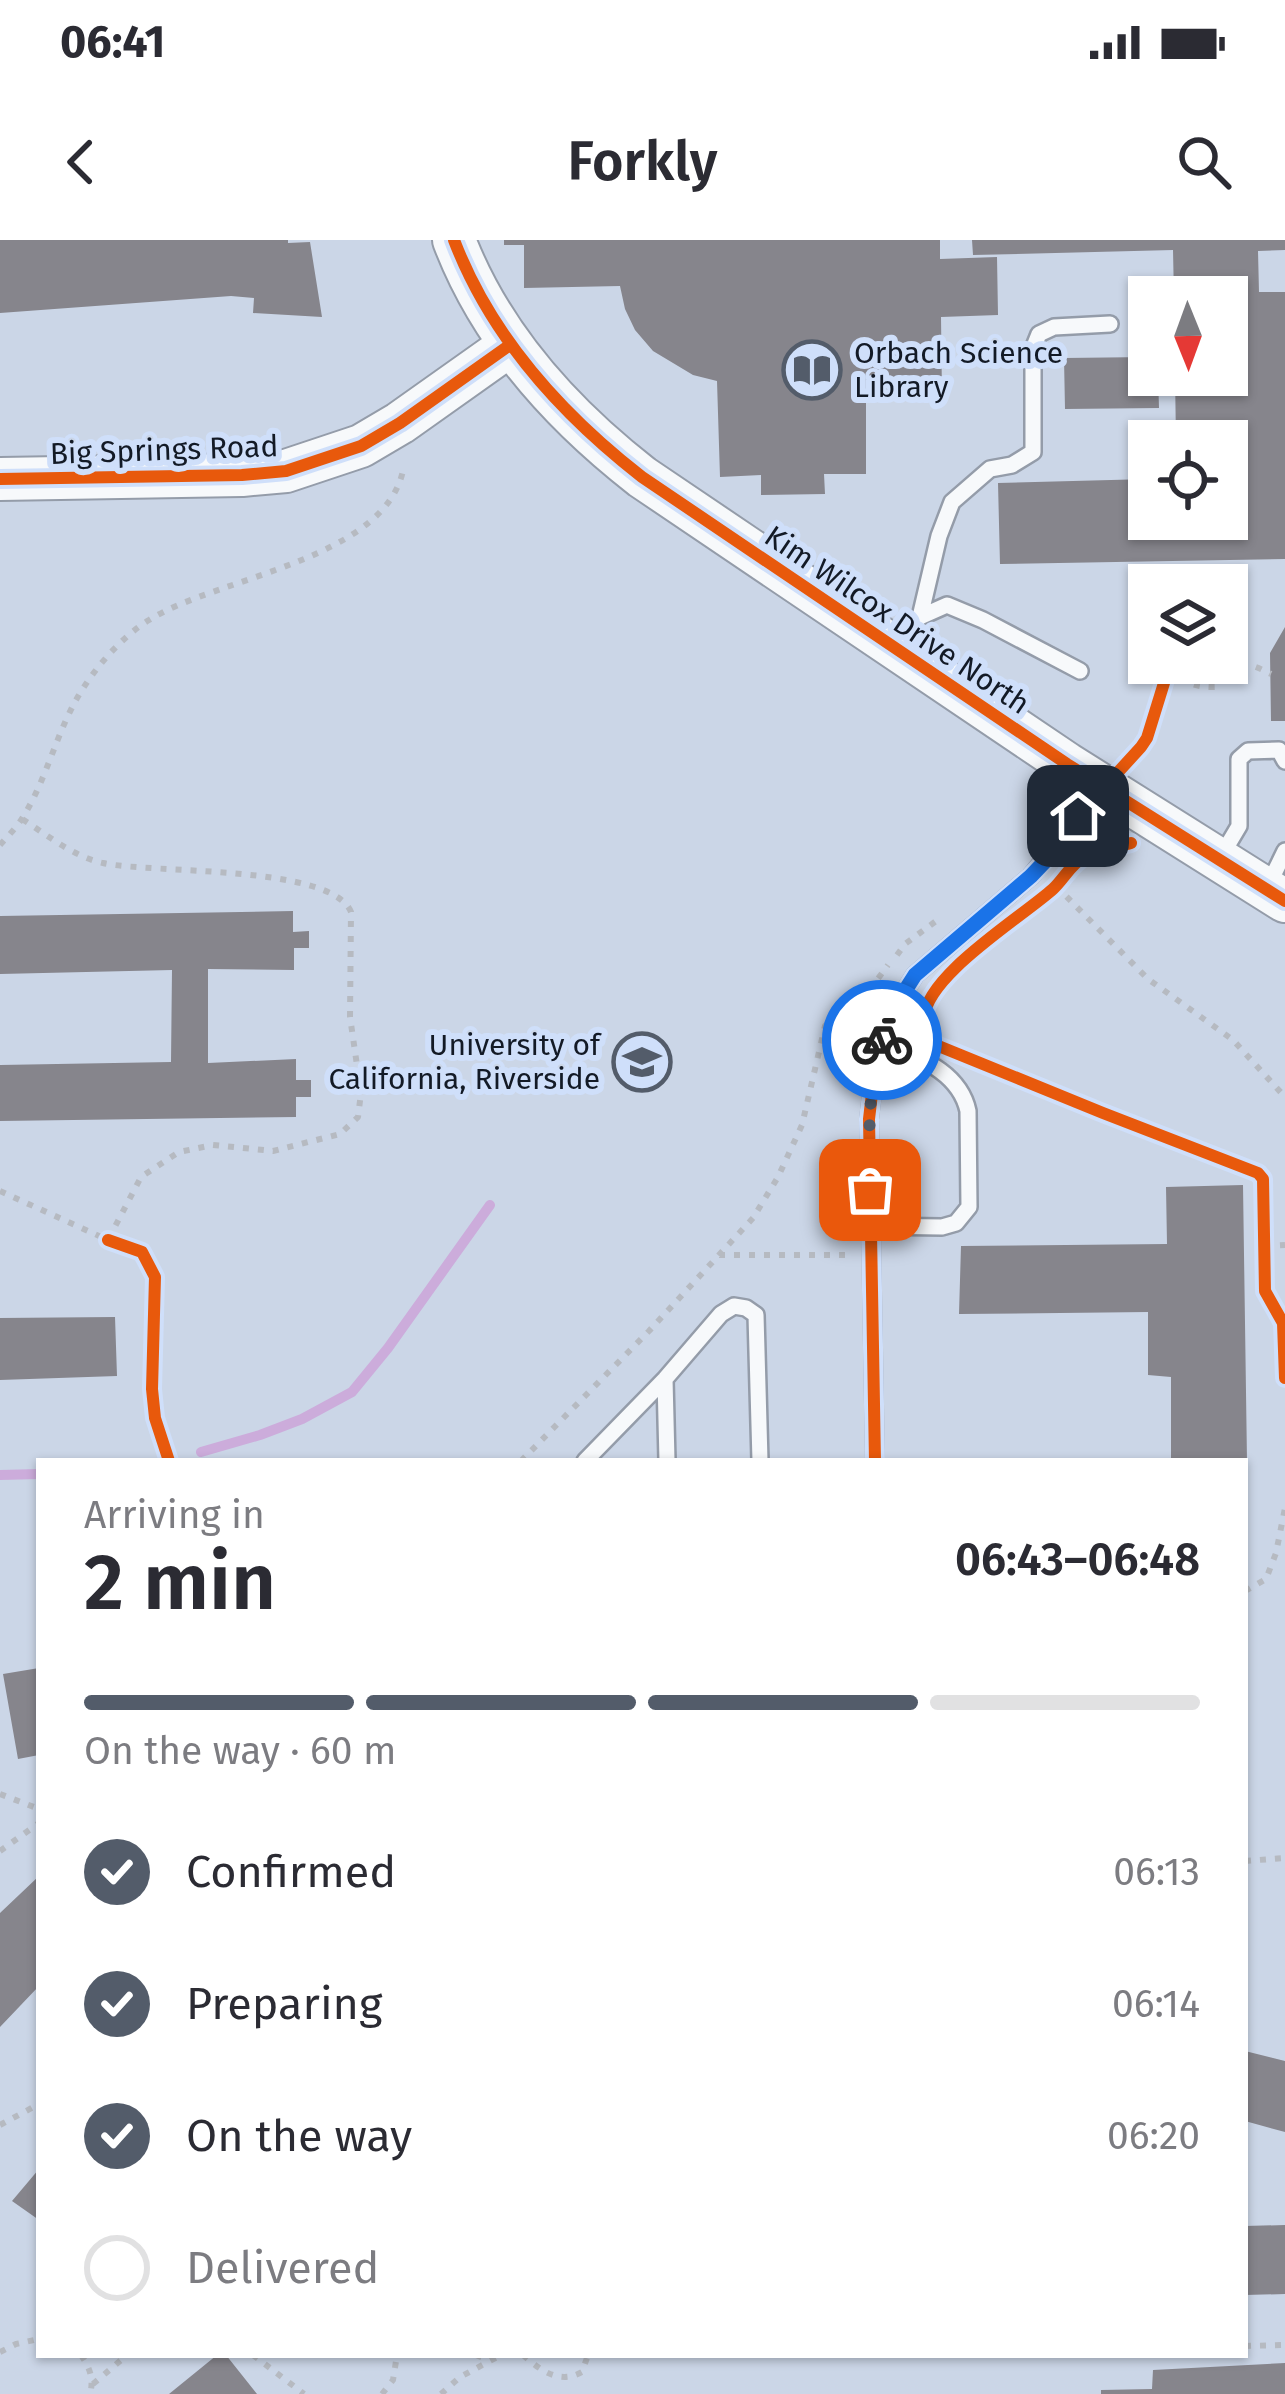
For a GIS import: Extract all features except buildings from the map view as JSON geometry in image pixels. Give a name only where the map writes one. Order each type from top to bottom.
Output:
[{"type":"street","name":"Kim Wilcox Drive North","points":[[454,240],[477,291],[510,345],[556,401],[642,478],[906,631],[1105,787],[1220,859],[1279,880]]},
{"type":"street","name":"Big Springs Road","points":[[0,479],[286,471],[361,446],[510,345]]},
{"type":"lane","points":[[906,631],[952,502],[990,469],[1012,465],[1033,452],[1033,349],[1039,334],[1054,327],[1110,325]]},
{"type":"lane","points":[[906,631],[947,605],[1080,671]]},
{"type":"lane","points":[[1220,859],[1239,826],[1239,759],[1248,751],[1279,750],[1285,761]]},
{"type":"lane","points":[[875,1458],[869,1119],[881,1041],[915,975],[1031,876],[1105,787]]},
{"type":"lane","points":[[871,1226],[943,1227],[956,1223],[969,1207],[968,1111],[959,1086],[929,1063],[881,1041]]},
{"type":"lane","points":[[588,1458],[721,1314],[734,1306],[756,1315],[760,1458]]},
{"type":"lane","points":[[664,1379],[668,1458]]},
{"type":"path","points":[[0,845],[22,819],[41,783],[76,701],[102,662],[144,622],[177,604],[309,558],[370,523],[395,496],[404,465]]},
{"type":"path","points":[[1248,665],[1270,674]]},
{"type":"path","points":[[1161,693],[1164,684]]},
{"type":"path","points":[[22,819],[96,862],[132,869],[266,877],[328,891],[346,901],[351,912],[350,1017],[361,1094],[358,1117],[340,1133],[273,1150],[213,1145],[178,1152],[141,1177],[108,1240]]},
{"type":"path","points":[[1131,843],[1084,856],[1056,886],[1148,979],[1232,1040],[1285,1097]]},
{"type":"path","points":[[524,1458],[753,1218],[802,1125],[825,1026],[866,995],[905,944],[942,916]]},
{"type":"path","points":[[932,995],[924,1016],[927,1033],[936,1045]]},
{"type":"path","points":[[957,1053],[1258,1173],[1263,1179],[1265,1291],[1283,1323],[1285,1378]]},
{"type":"path","points":[[0,1190],[125,1246]]},
{"type":"path","points":[[1264,1246],[1285,1245]]},
{"type":"path","points":[[719,1255],[872,1255]]},
{"type":"path","points":[[1248,1589],[1266,1579],[1281,1552],[1285,1508]]},
{"type":"path","points":[[0,1794],[36,1808]]},
{"type":"path","points":[[0,1851],[36,1825]]},
{"type":"path","points":[[1248,1861],[1285,1858]]},
{"type":"path","points":[[0,2125],[36,2106]]},
{"type":"path","points":[[0,2352],[36,2340]]},
{"type":"path","points":[[1248,2346],[1285,2345]]},
{"type":"path","points":[[83,2358],[93,2384],[90,2394]]},
{"type":"path","points":[[93,2384],[123,2358]]},
{"type":"path","points":[[257,2358],[304,2394]]},
{"type":"path","points":[[382,2394],[392,2380],[396,2358]]},
{"type":"path","points":[[483,2358],[488,2360]]},
{"type":"path","points":[[442,2394],[493,2358]]},
{"type":"path","points":[[526,2358],[554,2376],[570,2378],[582,2372],[587,2358]]},
{"type":"waterway","points":[[201,1452],[302,1419],[352,1392],[490,1205]]},
{"type":"waterway","points":[[0,1475],[36,1474]]},
{"type":"cycle path","points":[[454,240],[508,341],[557,400],[642,477],[1067,764],[1285,901]]},
{"type":"cycle path","points":[[0,479],[286,471],[361,446],[510,345]]},
{"type":"cycle path","points":[[875,1458],[869,1119],[881,1041],[915,975],[1031,876],[1141,747],[1164,684]]},
{"type":"cycle path","points":[[1131,843],[1081,859],[1053,889],[976,949],[939,985],[928,1003],[925,1027],[936,1045],[1258,1173],[1263,1179],[1265,1291],[1283,1323],[1285,1378]]},
{"type":"cycle path","points":[[108,1240],[142,1252],[155,1277],[152,1389],[155,1418],[168,1458]]},
{"type":"way so far","points":[[870,1190],[869,1119],[882,1040]]},
{"type":"place","name":"Orbach Science Library","points":[[812,370]]},
{"type":"place","name":"University of California, Riverside","points":[[642,1062]]},
{"type":"route","points":[[882,1040],[894,1008],[915,975],[1031,876],[1078,816]]}]
